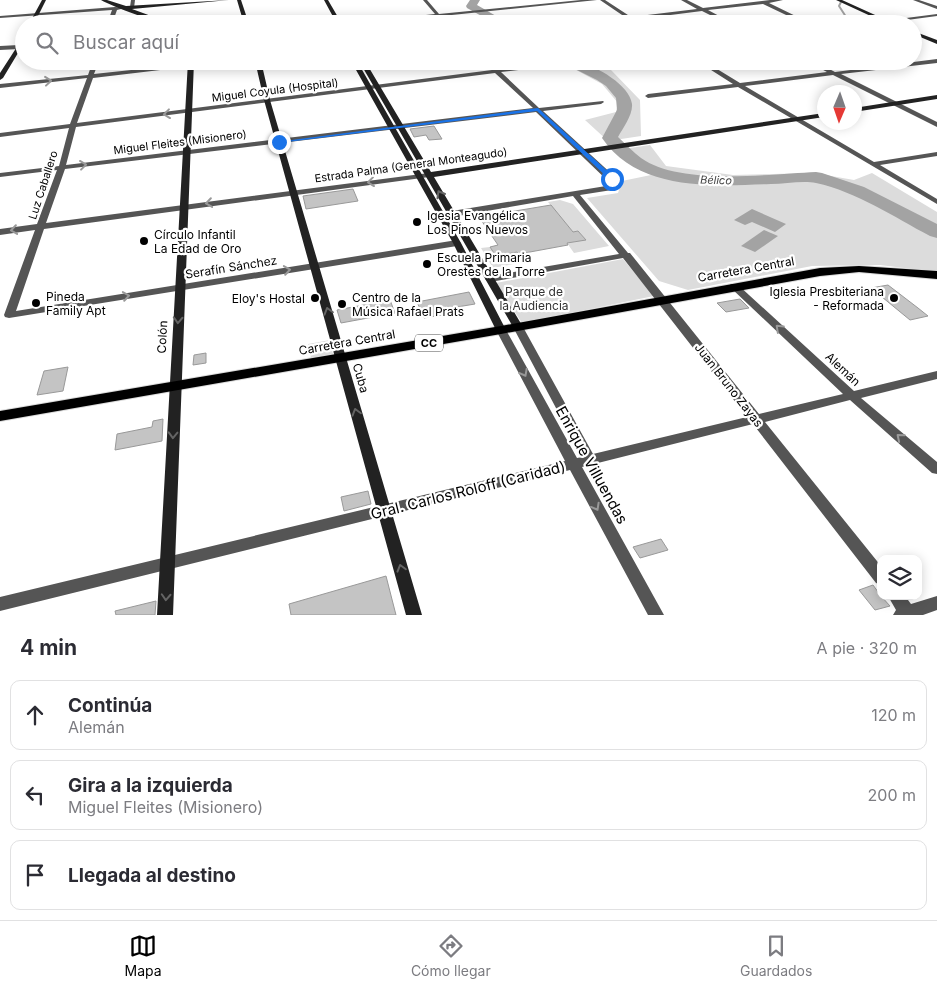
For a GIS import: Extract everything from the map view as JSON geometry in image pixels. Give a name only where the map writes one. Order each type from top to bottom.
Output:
[{"type":"main road","points":[[36,14],[44,0]]},
{"type":"main road","points":[[103,0],[144,15]]},
{"type":"main road","points":[[123,8],[227,0]]},
{"type":"main road","points":[[239,0],[244,15]]},
{"type":"main road","points":[[321,0],[329,15]]},
{"type":"main road","points":[[326,0],[335,15]]},
{"type":"main road","points":[[838,0],[872,15]]},
{"type":"main road","points":[[922,36],[937,42]]},
{"type":"main road","points":[[0,78],[15,56]]},
{"type":"main road","name":"Colón","points":[[165,615],[191,70]]},
{"type":"main road","name":"Cuba","points":[[260,70],[414,615]]},
{"type":"main road","points":[[360,70],[429,175],[518,327]]},
{"type":"main road","points":[[365,70],[372,88]]},
{"type":"main road","points":[[862,109],[937,97]]},
{"type":"main road","name":"Estrada Palma (General Monteagudo)","points":[[429,175],[817,115]]},
{"type":"main road","points":[[396,127],[419,176],[457,243],[501,330]]},
{"type":"main road","name":"Carretera Central","points":[[0,416],[501,330],[662,299],[820,272],[859,269],[937,275]]},
{"type":"street","points":[[132,7],[133,0]]},
{"type":"street","points":[[425,0],[438,15],[595,0]]},
{"type":"street","points":[[602,0],[624,15]]},
{"type":"street","points":[[683,0],[713,15]]},
{"type":"street","points":[[653,15],[781,0]]},
{"type":"street","points":[[915,0],[937,8]]},
{"type":"street","points":[[763,2],[791,15]]},
{"type":"street","points":[[112,15],[115,8]]},
{"type":"street","points":[[24,15],[123,8]]},
{"type":"street","points":[[922,16],[937,14]]},
{"type":"street","points":[[0,17],[15,16]]},
{"type":"street","points":[[0,48],[15,49]]},
{"type":"street","points":[[922,63],[937,61]]},
{"type":"street","name":"Luz Caballero","points":[[9,315],[62,168],[73,126],[93,70]]},
{"type":"street","points":[[0,86],[145,70]]},
{"type":"street","name":"Miguel Coyula (Hospital)","points":[[0,135],[512,70]]},
{"type":"street","points":[[715,70],[937,202]]},
{"type":"street","points":[[828,70],[937,125]]},
{"type":"street","points":[[648,96],[860,70]]},
{"type":"street","points":[[452,214],[612,187],[614,181],[498,72]]},
{"type":"street","name":"Miguel Fleites (Misionero)","points":[[0,175],[600,102]]},
{"type":"street","points":[[874,164],[937,154]]},
{"type":"street","name":"Estrada Palma (General Monteagudo)","points":[[0,232],[429,175]]},
{"type":"street","name":"Juan Bruno Zayas","points":[[575,194],[627,255],[877,573]]},
{"type":"street","name":"Serafín Sánchez","points":[[9,315],[457,243]]},
{"type":"street","points":[[490,279],[627,255]]},
{"type":"street","name":"Alemán","points":[[734,286],[852,396],[937,469]]},
{"type":"street","name":"Enrique Villuendas","points":[[518,327],[590,460]]},
{"type":"street","name":"Enrique Villuendas","points":[[501,330],[572,464],[656,615]]},
{"type":"street","name":"Gral. Carlos Roloff (Caridad)","points":[[0,604],[937,375]]},
{"type":"street","points":[[897,600],[906,614],[937,603]]},
{"type":"green space","points":[[576,70],[611,70],[640,100],[641,136],[608,141],[585,120],[616,112],[618,103],[602,84]]},
{"type":"green space","points":[[650,145],[666,166],[733,175],[814,173],[854,180],[872,173],[937,212],[937,272],[880,265],[812,266],[688,290],[659,281],[587,198],[618,193],[622,181],[651,175],[628,163],[617,150]]},
{"type":"green space","points":[[560,200],[573,204],[609,246],[574,253],[567,243],[585,239],[578,231],[573,232],[548,202]]},
{"type":"green space","points":[[490,247],[496,256],[517,252],[524,262],[493,268],[481,248]]},
{"type":"green space","name":"Parque de la Audiencia","points":[[623,259],[654,296],[522,323],[496,283]]},
{"type":"green space","points":[[330,340],[333,354],[311,358],[308,344]]},
{"type":"shaded area","points":[[752,209],[786,224],[775,232],[752,222],[745,225],[734,220]]},
{"type":"shaded area","points":[[764,230],[778,236],[755,252],[741,246]]},
{"type":"building","points":[[434,126],[442,139],[429,140],[426,135],[414,137],[410,129]]},
{"type":"building","points":[[353,189],[358,201],[306,209],[303,196]]},
{"type":"building","points":[[551,205],[573,232],[578,231],[586,240],[519,254],[517,252],[496,256],[490,247],[498,245],[479,217]]},
{"type":"building","name":"Iglesia Presbiteriana - Reformada","points":[[888,285],[928,316],[910,320],[871,288]]},
{"type":"building","points":[[469,292],[475,304],[457,307],[459,312],[424,318],[417,302]]},
{"type":"building","points":[[740,299],[749,308],[726,312],[717,303]]},
{"type":"building","points":[[390,300],[395,313],[341,323],[337,310]]},
{"type":"building","points":[[206,353],[206,363],[193,365],[194,355]]},
{"type":"building","points":[[68,367],[63,391],[37,395],[44,371]]},
{"type":"building","points":[[163,419],[162,441],[115,450],[117,434],[152,427],[153,421]]},
{"type":"building","points":[[368,491],[371,504],[344,511],[341,497]]},
{"type":"building","points":[[661,539],[668,550],[640,558],[633,547]]},
{"type":"building","points":[[386,576],[396,615],[291,615],[289,604]]},
{"type":"building","points":[[873,585],[877,590],[877,600],[885,600],[890,606],[875,610],[859,590]]},
{"type":"building","points":[[156,601],[155,615],[116,615],[115,611]]},
{"type":"waterway","name":"Bélico","points":[[475,0],[471,6],[488,15]]},
{"type":"waterway","points":[[841,2],[839,6],[845,15]]},
{"type":"waterway","name":"Bélico","points":[[588,70],[611,83],[623,98],[624,110],[610,138],[636,162],[655,171],[678,177],[718,181],[816,177],[858,191],[937,232]]},
{"type":"place","name":"Igesia Evangélica Los Pinos Nuevos","points":[[417,222]]},
{"type":"place","name":"Círculo Infantil La Edad de Oro","points":[[144,241]]},
{"type":"place","name":"Escuela Primaria Orestes de la Torre","points":[[427,264]]},
{"type":"place","name":"Eloy's Hostal","points":[[315,298]]},
{"type":"place","name":"Iglesia Presbiteriana - Reformada","points":[[894,298]]},
{"type":"place","name":"Pineda Family Apt","points":[[36,303]]},
{"type":"place","name":"Centro de la Música Rafael Prats","points":[[342,304]]},
{"type":"route","points":[[279,142],[538,110],[612,179]]}]
